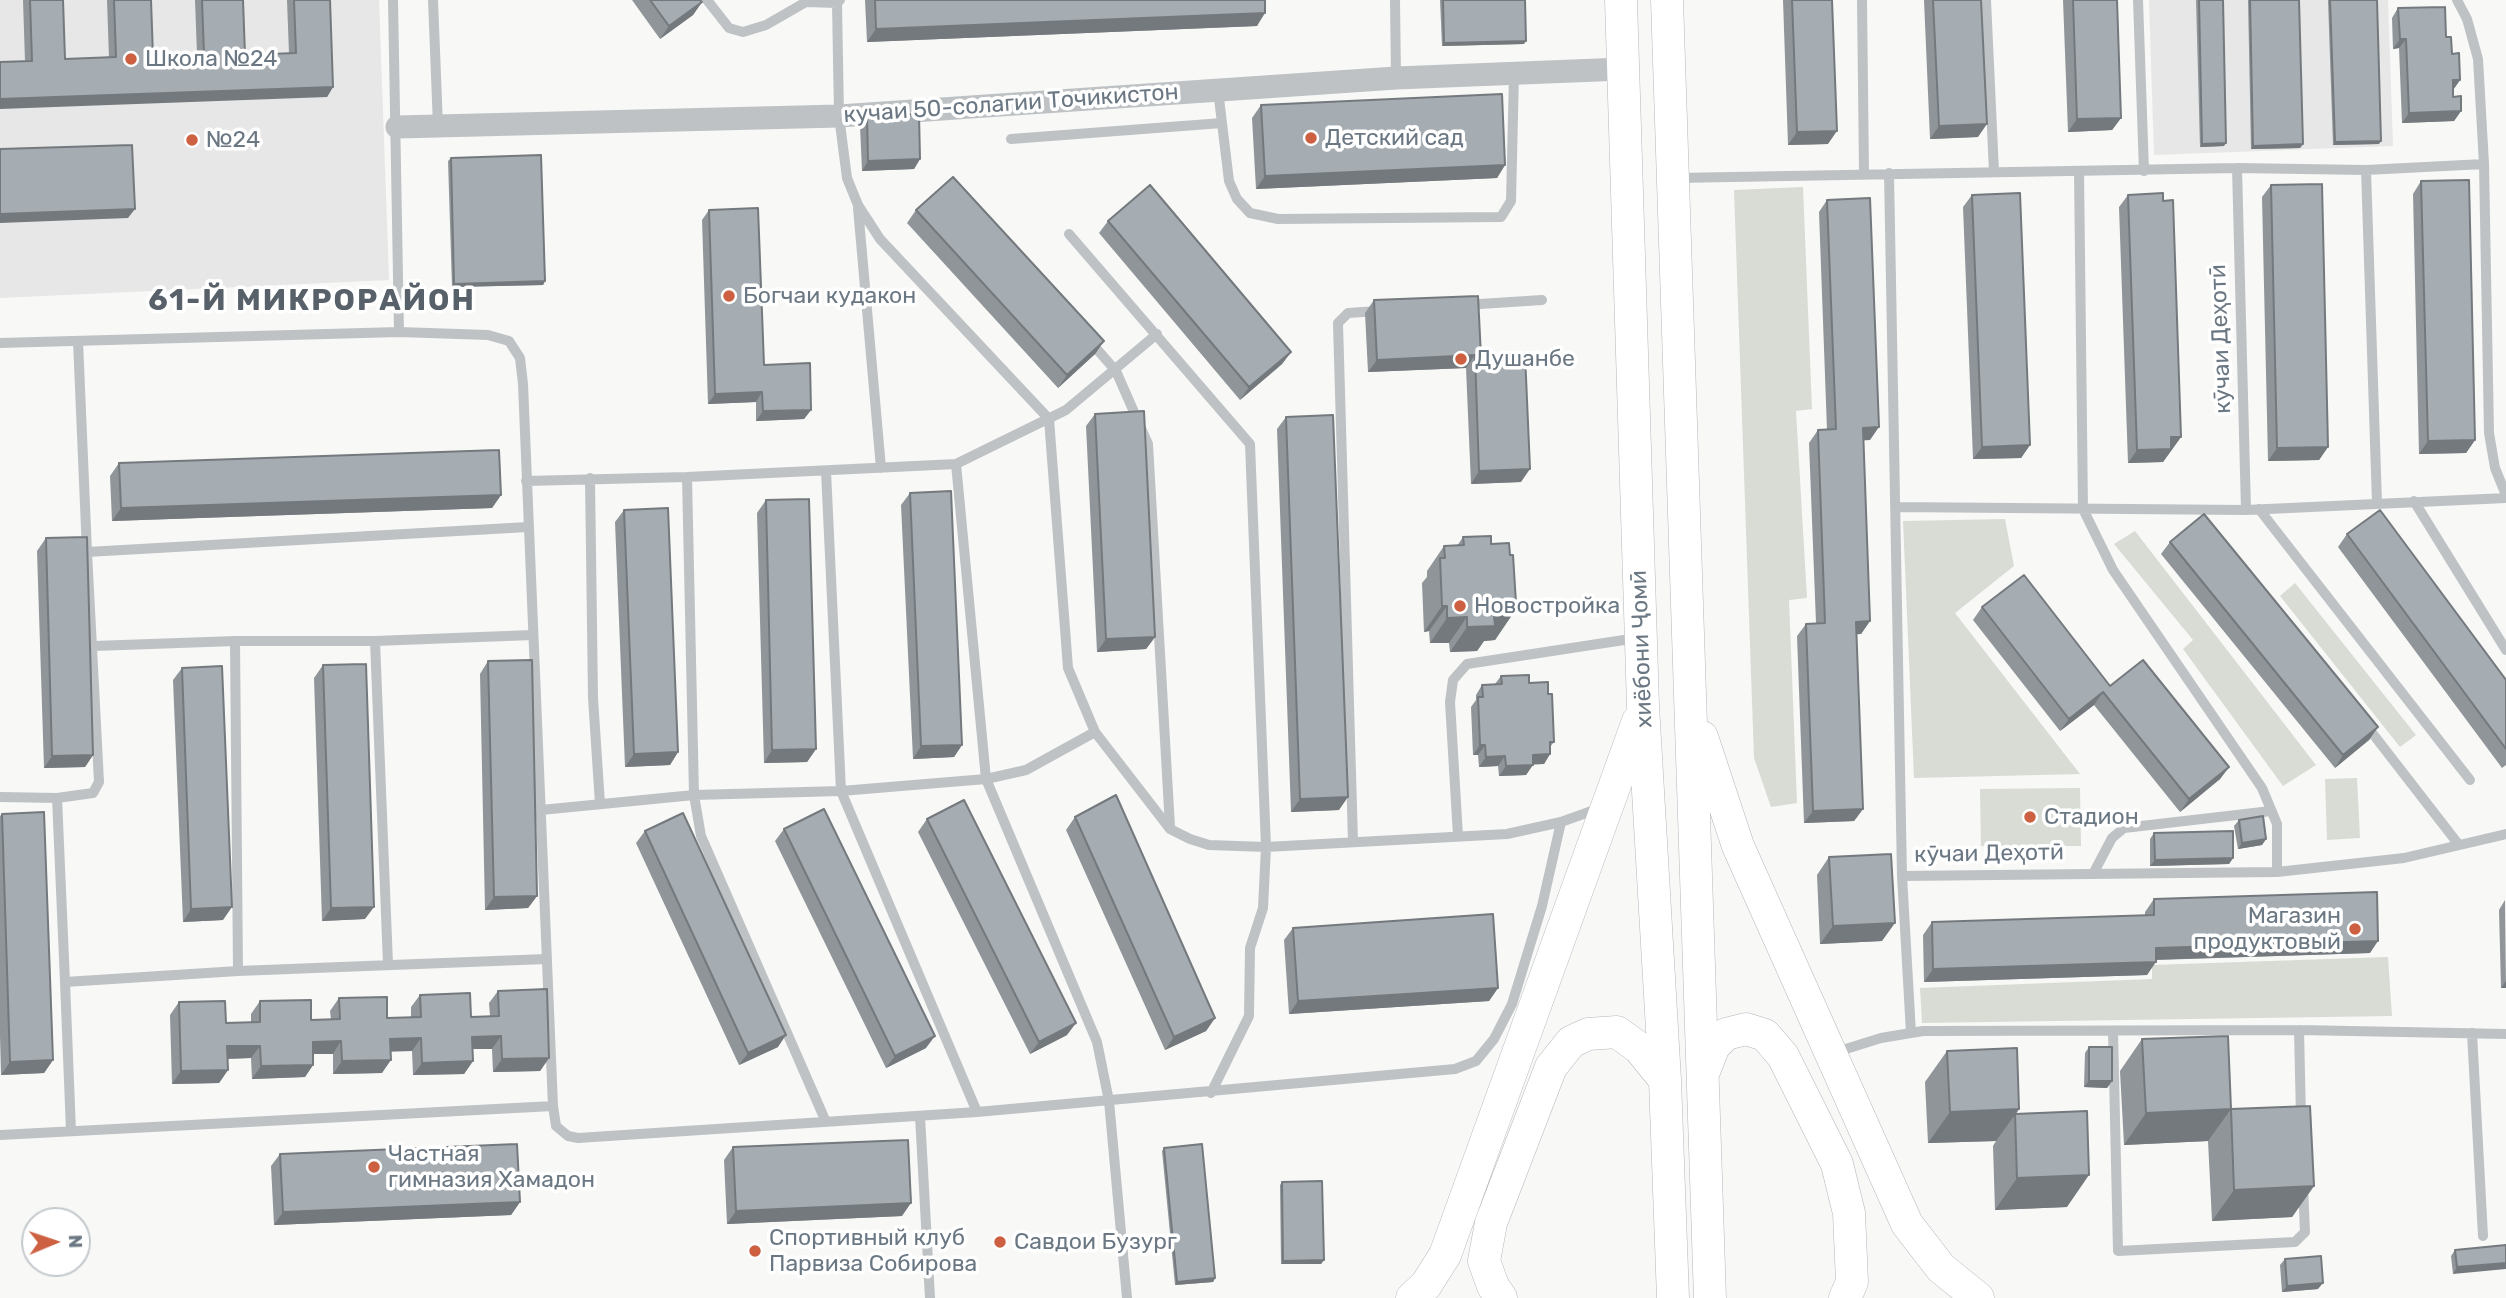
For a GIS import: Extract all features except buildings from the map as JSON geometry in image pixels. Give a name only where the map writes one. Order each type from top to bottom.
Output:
[{"type":"main road","name":"хиёбони Ҷомӣ","points":[[1621,0],[1643,706],[1665,1080],[1673,1298]]},
{"type":"main road","name":"хиёбони Ҷомӣ","points":[[1667,0],[1710,1298]]},
{"type":"main road","points":[[1691,704],[1738,846],[1907,1224],[1941,1268],[1978,1298]]},
{"type":"main road","points":[[1412,1298],[1426,1285],[1445,1255],[1643,706]]},
{"type":"main road","points":[[1703,1076],[1714,1046],[1726,1034],[1746,1029],[1765,1035],[1783,1056],[1837,1164],[1846,1200],[1852,1261],[1852,1282],[1845,1298]]},
{"type":"main road","points":[[1501,1298],[1493,1286],[1484,1261],[1491,1223],[1551,1067],[1571,1042],[1588,1034],[1617,1032],[1639,1048],[1665,1080]]},
{"type":"street","name":"кучаи 50-солагии Точикистон","points":[[397,127],[839,116],[1396,78],[1623,69]]},
{"type":"lane","points":[[393,0],[399,332]]},
{"type":"lane","points":[[433,0],[438,126]]},
{"type":"lane","points":[[708,0],[729,28],[743,32],[766,25],[805,1],[839,2],[839,116],[847,178],[858,205],[880,239],[1049,419],[1069,668],[1095,732],[1170,828],[1209,845],[1266,847],[1507,834],[1561,822],[1609,804]]},
{"type":"lane","points":[[1395,0],[1396,78]]},
{"type":"lane","points":[[1861,0],[1864,173]]},
{"type":"lane","points":[[1986,0],[1994,172]]},
{"type":"lane","points":[[2138,0],[2144,172]]},
{"type":"lane","points":[[1895,507],[2246,510],[2506,496],[2495,468],[2489,433],[2484,164],[2478,59],[2467,19],[2457,0]]},
{"type":"lane","points":[[1218,90],[1230,181],[1237,199],[1250,214],[1278,219],[1501,217],[1511,201],[1514,74]]},
{"type":"lane","points":[[1011,139],[1222,123]]},
{"type":"lane","points":[[1673,178],[1864,173],[2144,172],[2237,168],[2366,170],[2484,164]]},
{"type":"lane","name":"кӯчаи Деҳотӣ","points":[[2237,168],[2246,510]]},
{"type":"lane","points":[[2366,170],[2377,503]]},
{"type":"lane","points":[[2079,171],[2083,509],[2113,570],[2262,788],[2278,837],[2277,872]]},
{"type":"lane","name":"кӯчаи Деҳотӣ","points":[[1889,173],[1902,876],[2277,872],[2404,858],[2506,834]]},
{"type":"lane","points":[[858,205],[881,468]]},
{"type":"lane","points":[[1069,234],[1251,444],[1266,847],[1263,908],[1250,948],[1249,1016],[1211,1093]]},
{"type":"lane","points":[[1445,306],[1542,300]]},
{"type":"lane","points":[[1353,842],[1338,323],[1348,313],[1390,310]]},
{"type":"lane","points":[[1081,331],[1116,371],[1148,443],[1170,828]]},
{"type":"lane","points":[[0,343],[399,332],[488,335],[509,341],[520,358],[523,384],[554,1107],[560,1131],[578,1138],[977,1112],[1408,1076],[1455,1069],[1476,1062],[1494,1039],[1512,1004],[1542,906],[1561,822]]},
{"type":"lane","points":[[526,481],[687,477],[956,464],[1066,410],[1116,371],[1157,334]]},
{"type":"lane","points":[[0,797],[57,798],[93,793],[99,782],[78,341]]},
{"type":"lane","points":[[956,464],[986,779],[1097,1042],[1109,1101],[1127,1298]]},
{"type":"lane","points":[[826,471],[841,791],[977,1112]]},
{"type":"lane","points":[[687,477],[694,795],[701,836],[826,1122]]},
{"type":"lane","points":[[590,478],[593,698],[600,804]]},
{"type":"lane","points":[[2414,501],[2506,650]]},
{"type":"lane","points":[[2195,508],[2204,519]]},
{"type":"lane","points":[[2259,509],[2470,780]]},
{"type":"lane","points":[[88,552],[528,527]]},
{"type":"lane","points":[[94,646],[533,635]]},
{"type":"lane","points":[[1458,836],[1450,702],[1453,680],[1467,664],[1641,637]]},
{"type":"lane","points":[[234,641],[237,971]]},
{"type":"lane","points":[[375,641],[387,964]]},
{"type":"lane","points":[[2356,712],[2459,845]]},
{"type":"lane","points":[[541,810],[694,795],[841,791],[986,779],[1026,771],[1095,732]]},
{"type":"lane","points":[[57,798],[71,1130]]},
{"type":"lane","points":[[2093,874],[2112,838],[2124,828],[2271,811]]},
{"type":"lane","points":[[1902,876],[1911,1033]]},
{"type":"lane","points":[[65,982],[237,971],[546,959]]},
{"type":"lane","points":[[1829,1054],[1881,1038],[1911,1033],[2299,1030],[2506,1034]]},
{"type":"lane","points":[[2299,1030],[2301,1126]]},
{"type":"lane","points":[[2113,1031],[2118,1251],[2295,1242],[2305,1232],[2303,1168]]},
{"type":"lane","points":[[2472,1033],[2483,1236]]},
{"type":"lane","points":[[0,1135],[554,1107]]},
{"type":"lane","points":[[920,1116],[930,1298]]},
{"type":"shaded area","name":"№24","points":[[0,0],[379,0],[389,280],[0,298]]},
{"type":"shaded area","points":[[2149,0],[2388,0],[2393,146],[2154,155]]},
{"type":"shaded area","points":[[1803,187],[1812,409],[1796,411],[1807,598],[1789,600],[1797,803],[1771,807],[1754,758],[1734,190]]},
{"type":"shaded area","points":[[2005,519],[2014,566],[1955,613],[2080,774],[1914,778],[1903,521]]},
{"type":"shaded area","points":[[2135,531],[2316,765],[2283,786],[2183,649],[2193,640],[2114,544]]},
{"type":"shaded area","points":[[2295,583],[2416,735],[2400,747],[2280,596]]},
{"type":"shaded area","points":[[2357,778],[2360,838],[2327,840],[2325,779]]},
{"type":"shaded area","name":"Стадион","points":[[2080,788],[2081,846],[1981,846],[1980,789]]},
{"type":"shaded area","points":[[2388,957],[2392,1016],[1922,1023],[1920,988],[2152,979],[2152,965]]},
{"type":"place","name":"Школа №24","points":[[131,59]]},
{"type":"place","name":"Детский сад","points":[[1311,138]]},
{"type":"place","name":"№24","points":[[192,140]]},
{"type":"place","name":"Богчаи кудакон","points":[[729,296]]},
{"type":"place","name":"Душанбе","points":[[1461,359]]},
{"type":"place","name":"Новостройка","points":[[1460,606]]},
{"type":"place","name":"Стадион","points":[[2030,817]]},
{"type":"place","name":"Магазин продуктовый","points":[[2355,929]]},
{"type":"place","name":"Частная гимназия Хамадон","points":[[374,1167]]},
{"type":"place","name":"Савдои Бузург","points":[[1000,1242]]},
{"type":"place","name":"Спортивный клуб Парвиза Собирова","points":[[755,1251]]},
{"type":"district","name":"61-Й МИКРОРАЙОН","points":[[312,301]]}]
